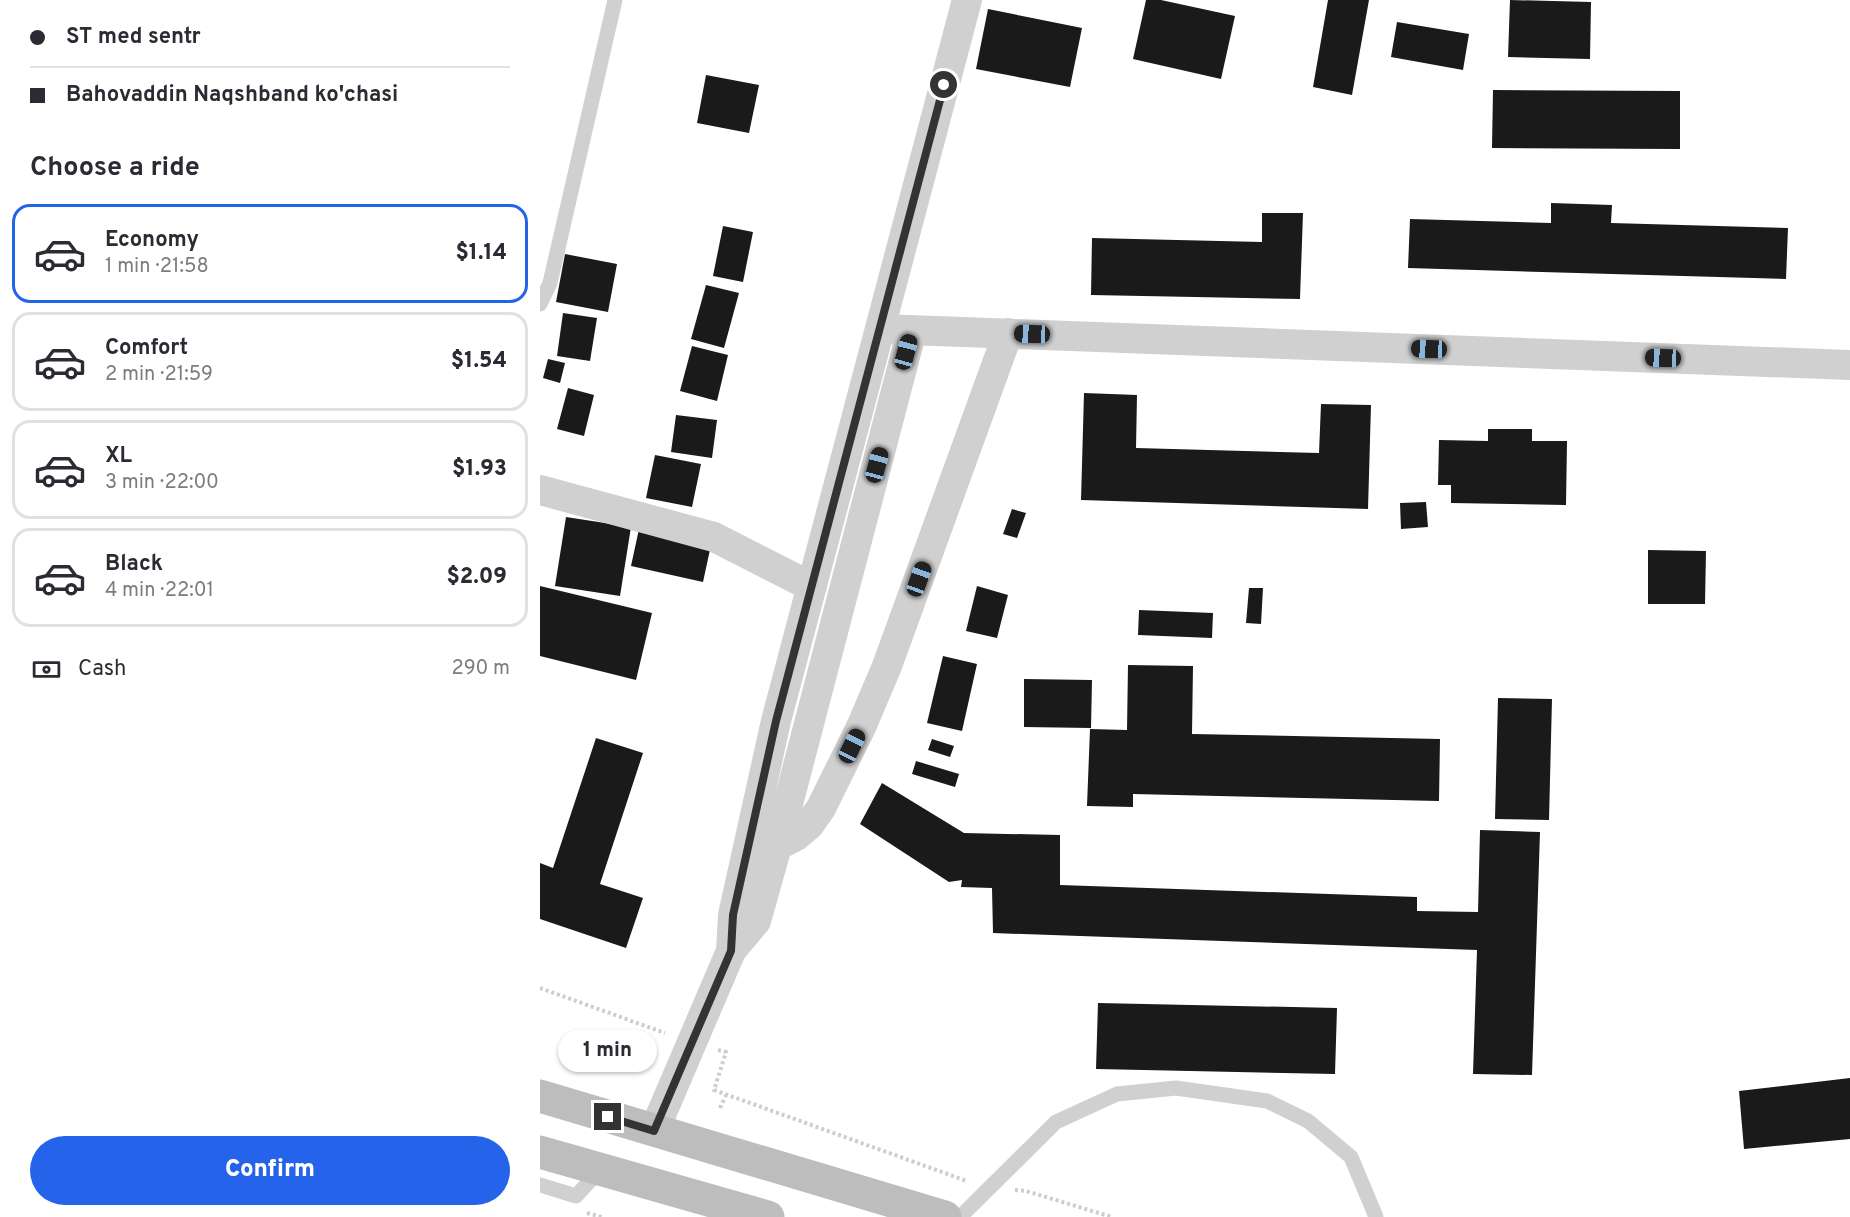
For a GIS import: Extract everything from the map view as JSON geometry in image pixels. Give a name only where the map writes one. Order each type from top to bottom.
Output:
[{"type":"main road","points":[[540,1096],[945,1217]]},
{"type":"main road","points":[[540,1152],[768,1217]]},
{"type":"street","points":[[731,951],[735,903],[776,721],[967,0]]},
{"type":"street","points":[[881,329],[1850,364]]},
{"type":"street","points":[[654,1131],[731,951],[756,921],[912,330]]},
{"type":"street","points":[[777,846],[796,836],[809,825],[821,808],[862,725],[887,666],[1008,333]]},
{"type":"street","points":[[540,490],[714,537],[812,587]]},
{"type":"lane","points":[[540,304],[550,283],[615,0]]},
{"type":"lane","points":[[960,1217],[1056,1122],[1117,1094],[1176,1088],[1267,1101],[1308,1121],[1351,1157],[1376,1217]]},
{"type":"lane","points":[[540,1185],[576,1196],[600,1170]]},
{"type":"path","points":[[540,988],[693,1043],[726,1052],[714,1090],[988,1189],[1026,1191],[1112,1217]]},
{"type":"path","points":[[720,1108],[726,1094]]},
{"type":"building","points":[[1146,0],[1161,0],[1235,16],[1221,79],[1133,59]]},
{"type":"building","points":[[1328,0],[1369,0],[1352,95],[1313,87]]},
{"type":"building","points":[[1510,0],[1591,2],[1590,59],[1508,57]]},
{"type":"building","points":[[988,9],[1082,28],[1070,87],[976,69]]},
{"type":"building","points":[[1397,22],[1469,34],[1463,70],[1391,57]]},
{"type":"building","points":[[706,75],[759,85],[749,133],[697,123]]},
{"type":"building","points":[[1493,90],[1680,91],[1680,149],[1492,148]]},
{"type":"building","points":[[1551,203],[1612,205],[1611,223],[1788,228],[1786,279],[1408,268],[1410,219],[1551,223]]},
{"type":"building","points":[[1262,213],[1303,213],[1300,299],[1091,295],[1092,238],[1262,242]]},
{"type":"building","points":[[723,226],[753,232],[743,282],[713,276]]},
{"type":"building","points":[[565,254],[617,264],[608,312],[556,302]]},
{"type":"building","points":[[706,285],[739,293],[724,348],[691,339]]},
{"type":"building","points":[[563,313],[597,318],[590,361],[557,356]]},
{"type":"building","points":[[692,346],[728,355],[717,401],[680,391]]},
{"type":"building","points":[[548,359],[565,363],[560,383],[543,378]]},
{"type":"building","points":[[568,388],[594,395],[584,436],[557,429]]},
{"type":"building","points":[[1084,393],[1137,395],[1136,448],[1319,453],[1321,404],[1371,405],[1368,509],[1081,500]]},
{"type":"building","points":[[676,415],[717,420],[712,458],[671,452]]},
{"type":"building","points":[[1488,429],[1532,429],[1532,441],[1567,441],[1566,505],[1451,503],[1451,485],[1438,485],[1439,440],[1488,441]]},
{"type":"building","points":[[655,455],[701,464],[692,507],[646,498]]},
{"type":"building","points":[[1426,502],[1428,527],[1401,529],[1400,503]]},
{"type":"building","points":[[1012,509],[1026,513],[1017,538],[1003,534]]},
{"type":"building","points":[[566,517],[631,527],[620,596],[555,586]]},
{"type":"building","points":[[639,529],[711,545],[703,582],[631,566]]},
{"type":"building","points":[[1648,550],[1706,551],[1705,604],[1648,604]]},
{"type":"building","points":[[540,586],[652,613],[636,680],[540,656]]},
{"type":"building","points":[[977,586],[1008,595],[997,638],[966,631]]},
{"type":"building","points":[[1249,588],[1263,588],[1261,624],[1246,623]]},
{"type":"building","points":[[1139,610],[1213,613],[1212,638],[1138,635]]},
{"type":"building","points":[[943,656],[977,664],[962,731],[927,723]]},
{"type":"building","points":[[1128,665],[1193,666],[1192,734],[1440,739],[1439,801],[1133,794],[1133,807],[1087,806],[1090,729],[1127,730]]},
{"type":"building","points":[[1024,679],[1092,680],[1091,728],[1024,727]]},
{"type":"building","points":[[1498,698],[1552,699],[1549,820],[1495,819]]},
{"type":"building","points":[[596,738],[643,753],[600,884],[643,898],[626,948],[540,919],[540,863],[553,868]]},
{"type":"building","points":[[932,739],[954,746],[950,757],[928,750]]},
{"type":"building","points":[[916,761],[959,774],[955,787],[912,774]]},
{"type":"building","points":[[882,783],[964,833],[1060,835],[1060,885],[1417,897],[1417,911],[1478,912],[1480,830],[1540,832],[1532,1075],[1473,1074],[1477,950],[993,933],[992,888],[961,887],[962,880],[949,882],[860,824]]},
{"type":"building","points":[[1098,1003],[1337,1008],[1335,1074],[1096,1069]]},
{"type":"building","points":[[1850,1078],[1850,1139],[1744,1149],[1739,1091]]},
{"type":"route","points":[[608,1117],[654,1131],[731,951],[733,915],[776,721],[944,85]]}]
